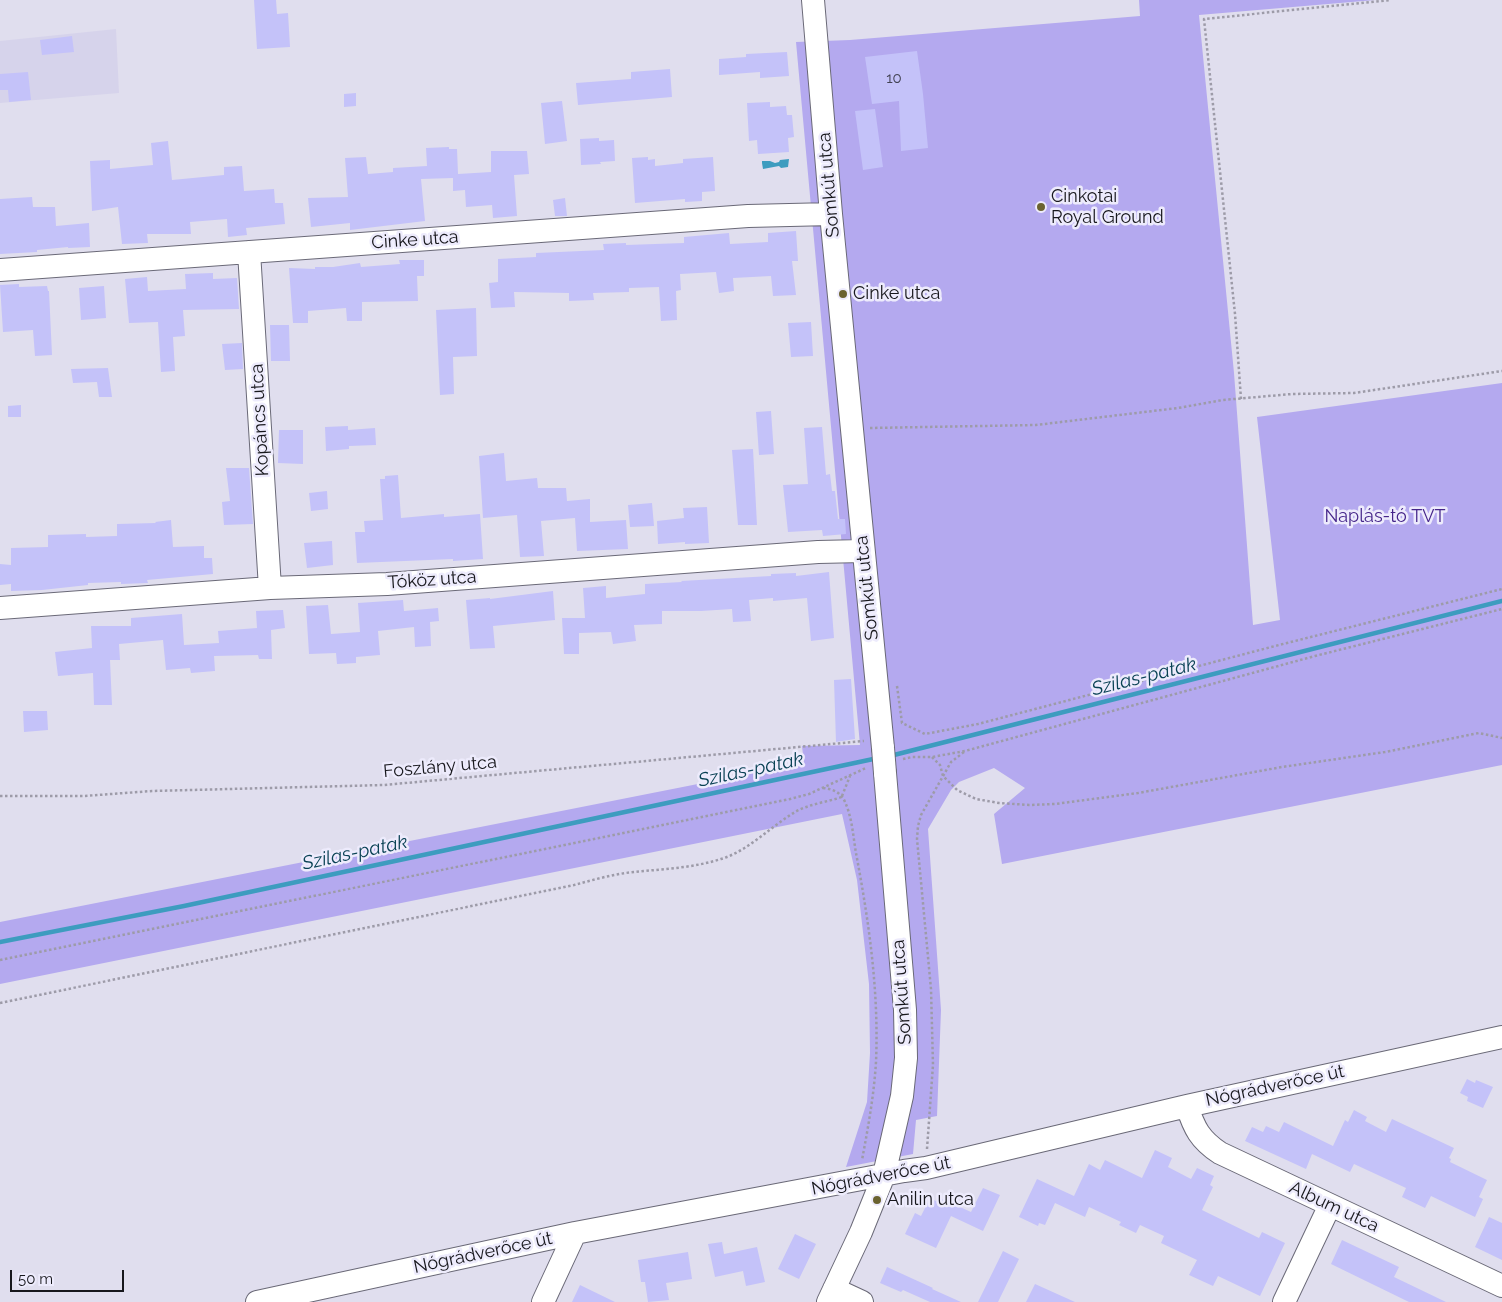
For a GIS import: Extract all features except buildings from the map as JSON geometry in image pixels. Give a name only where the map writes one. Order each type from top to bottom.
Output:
[{"type":"street","name":"Somkút utca","points":[[813,0],[831,214],[885,773],[905,1010],[906,1058],[902,1096],[884,1175],[861,1232],[831,1295]]},
{"type":"street","name":"Cinke utca","points":[[0,270],[738,217],[831,214]]},
{"type":"street","name":"Kopáncs utca","points":[[249,252],[270,588]]},
{"type":"street","name":"Tóköz utca","points":[[0,608],[270,588],[387,584],[818,552],[864,551]]},
{"type":"street","name":"Nógrádverőce út","points":[[269,1300],[575,1234],[926,1168],[1187,1106],[1502,1037]]},
{"type":"street","name":"Album utca","points":[[1187,1106],[1193,1123],[1207,1145],[1220,1153],[1502,1286]]},
{"type":"street","points":[[1284,1302],[1330,1205]]},
{"type":"street","points":[[543,1302],[575,1234]]},
{"type":"street","points":[[831,1295],[862,1302]]},
{"type":"path","points":[[1241,398],[1235,314],[1204,19],[1391,0]]},
{"type":"path","points":[[852,428],[1036,425],[1178,408],[1241,398],[1292,394],[1354,393],[1502,371]]},
{"type":"path","points":[[897,685],[902,723],[925,734],[978,724],[1274,646],[1502,589]]},
{"type":"path","points":[[906,758],[932,758],[965,751],[1306,658],[1502,609]]},
{"type":"path","points":[[932,758],[940,765],[943,776],[957,790],[976,799],[1029,805],[1055,804],[1138,793],[1282,767],[1385,752],[1479,733],[1502,738]]},
{"type":"path","name":"Foszlány utca","points":[[0,796],[84,796],[152,790],[384,785],[882,744]]},
{"type":"path","points":[[926,1168],[933,1055],[931,989],[917,839],[918,826],[921,815],[951,762],[965,751]]},
{"type":"path","points":[[0,960],[790,799],[809,794],[851,775],[842,797]]},
{"type":"path","points":[[822,788],[832,789],[842,797],[849,816],[863,890],[874,976],[876,1062],[871,1108],[858,1180]]},
{"type":"path","points":[[0,1003],[615,875],[662,870],[722,859],[746,848],[772,827],[797,811],[842,797]]},
{"type":"shaded area","points":[[116,29],[119,93],[0,103],[0,41]]},
{"type":"green space","name":"Naplás-tó TVT","points":[[1139,0],[1375,0],[1199,15],[1234,373],[1253,625],[1280,620],[1257,417],[1502,383],[1502,765],[1002,864],[994,814],[1025,788],[994,768],[959,782],[951,790],[928,829],[941,1010],[937,1116],[916,1120],[913,1154],[846,1167],[867,1102],[870,1053],[869,984],[857,880],[842,814],[0,984],[0,922],[804,763],[802,746],[860,745],[796,42],[850,40],[1140,16]]},
{"type":"water","points":[[789,159],[788,167],[781,168],[779,166],[763,169],[762,161],[775,163],[780,160]]},
{"type":"waterway","name":"Szilas-patak","points":[[890,756],[1502,601]]},
{"type":"waterway","name":"Szilas-patak","points":[[0,942],[184,906],[878,758]]},
{"type":"place","name":"Cinkotai Royal Ground","points":[[1041,207]]},
{"type":"place","name":"Cinke utca","points":[[843,294]]},
{"type":"place","name":"Anilin utca","points":[[877,1200]]}]
